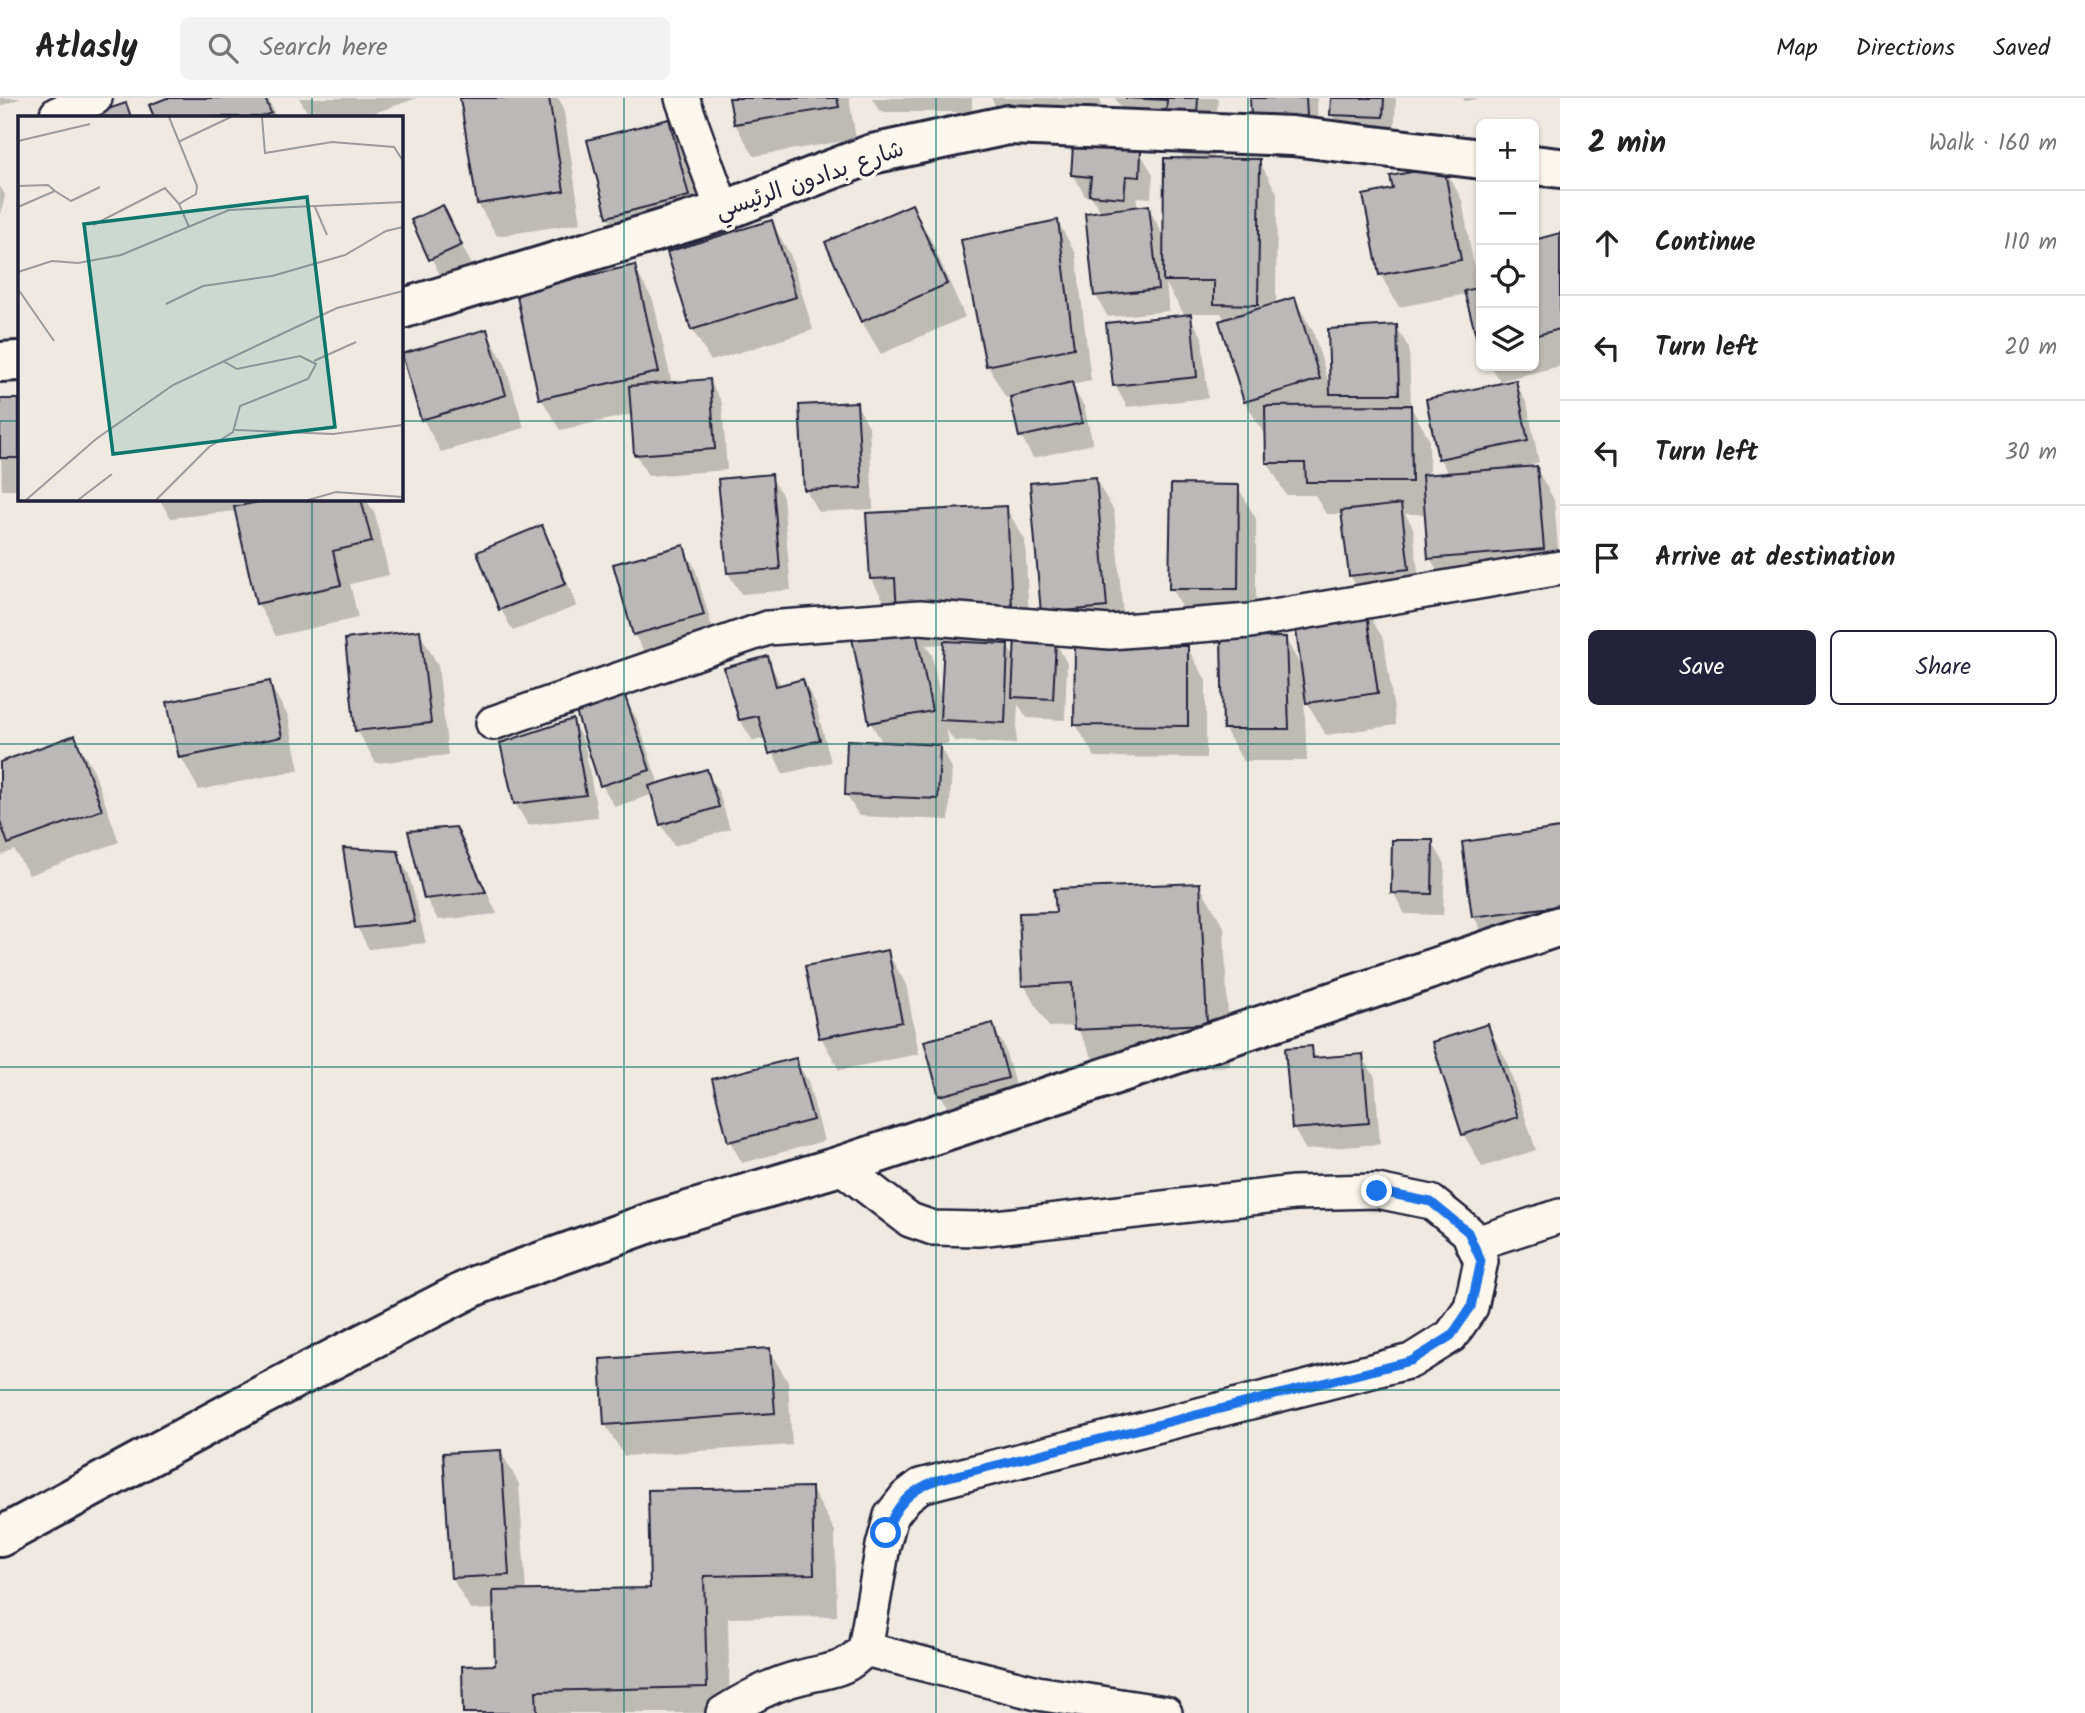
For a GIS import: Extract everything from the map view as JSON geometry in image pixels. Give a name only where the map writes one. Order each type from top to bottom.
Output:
[{"type":"main road","name":"شارع بدادون الرئيسي","points":[[402,309],[723,211],[872,154],[1009,125],[1292,136],[1476,158]]},
{"type":"main road","points":[[1539,166],[1560,169]]},
{"type":"main road","points":[[0,362],[18,361]]},
{"type":"main road","points":[[0,1537],[261,1396],[477,1285],[658,1220],[840,1166],[1560,926]]},
{"type":"street","points":[[57,114],[95,98]]},
{"type":"street","points":[[682,98],[723,211]]},
{"type":"street","points":[[493,723],[768,628],[919,617],[1110,632],[1250,621],[1560,568]]},
{"type":"street","points":[[723,1713],[763,1691],[802,1677],[837,1671],[865,1649],[891,1516],[906,1497],[920,1486],[1411,1361],[1451,1336],[1471,1307],[1481,1261],[1468,1232],[1431,1202],[1377,1191],[1294,1193],[978,1230],[933,1228],[910,1220],[840,1166]]},
{"type":"street","points":[[1473,1244],[1560,1216]]},
{"type":"street","points":[[865,1649],[1037,1693],[1165,1713]]},
{"type":"building","points":[[167,98],[265,98],[271,113],[264,116],[154,116],[149,105]]},
{"type":"building","points":[[460,98],[549,98],[564,191],[477,204]]},
{"type":"building","points":[[729,98],[837,98],[839,107],[734,124]]},
{"type":"building","points":[[1125,98],[1198,98],[1196,130],[1165,128],[1167,100]]},
{"type":"building","points":[[1250,98],[1306,98],[1307,116],[1251,118]]},
{"type":"building","points":[[1331,98],[1384,98],[1383,117],[1330,115]]},
{"type":"building","points":[[126,103],[131,116],[87,116]]},
{"type":"building","points":[[669,119],[689,196],[607,217],[587,140]]},
{"type":"building","points":[[1073,146],[1141,151],[1140,177],[1126,176],[1124,198],[1089,195],[1091,177],[1071,175]]},
{"type":"building","points":[[1164,158],[1260,159],[1258,305],[1214,304],[1214,281],[1163,281]]},
{"type":"building","points":[[1444,166],[1461,260],[1379,275],[1363,195],[1393,189],[1390,176]]},
{"type":"building","points":[[912,204],[947,284],[861,322],[825,242]]},
{"type":"building","points":[[443,205],[462,245],[429,260],[411,220]]},
{"type":"building","points":[[1149,205],[1158,289],[1094,296],[1085,213]]},
{"type":"building","points":[[772,220],[796,297],[691,330],[667,252]]},
{"type":"building","points":[[1058,220],[1074,348],[986,366],[961,240]]},
{"type":"building","points":[[1560,233],[1560,329],[1539,335],[1539,245],[1539,239]]},
{"type":"building","points":[[635,265],[659,372],[539,399],[516,292]]},
{"type":"building","points":[[1476,288],[1476,335],[1464,291]]},
{"type":"building","points":[[1295,297],[1320,379],[1244,402],[1219,321]]},
{"type":"building","points":[[1191,314],[1197,377],[1113,386],[1106,323]]},
{"type":"building","points":[[1397,325],[1399,394],[1330,394],[1328,329]]},
{"type":"building","points":[[487,329],[506,395],[421,420],[402,354]]},
{"type":"building","points":[[710,379],[715,449],[634,455],[629,386]]},
{"type":"building","points":[[1516,380],[1528,441],[1438,459],[1426,399]]},
{"type":"building","points":[[1072,382],[1082,423],[1019,437],[1010,397]]},
{"type":"building","points":[[0,399],[18,399],[18,458],[0,458]]},
{"type":"building","points":[[857,402],[862,488],[804,490],[799,405]]},
{"type":"building","points":[[1411,405],[1412,482],[1306,482],[1305,463],[1266,463],[1265,406]]},
{"type":"building","points":[[1537,466],[1544,549],[1428,559],[1422,475]]},
{"type":"building","points":[[772,474],[780,569],[727,573],[718,479]]},
{"type":"building","points":[[1096,477],[1107,607],[1041,613],[1030,483]]},
{"type":"building","points":[[1171,484],[1239,485],[1238,589],[1169,589]]},
{"type":"building","points":[[267,500],[361,500],[372,542],[333,551],[341,585],[256,604],[234,507]]},
{"type":"building","points":[[1401,504],[1409,569],[1349,576],[1341,511]]},
{"type":"building","points":[[1007,506],[1012,607],[897,613],[895,578],[870,579],[866,513]]},
{"type":"building","points":[[542,525],[566,584],[499,610],[477,552]]},
{"type":"building","points":[[684,545],[704,615],[633,635],[613,564]]},
{"type":"building","points":[[1366,606],[1378,693],[1306,703],[1294,616]]},
{"type":"building","points":[[914,621],[932,711],[869,723],[851,633]]},
{"type":"building","points":[[420,630],[431,723],[355,731],[345,639]]},
{"type":"building","points":[[1015,637],[1056,639],[1053,699],[1012,697]]},
{"type":"building","points":[[1286,637],[1289,729],[1223,729],[1221,638]]},
{"type":"building","points":[[944,641],[1008,644],[1005,723],[940,720]]},
{"type":"building","points":[[1075,645],[1188,646],[1188,726],[1074,725]]},
{"type":"building","points":[[768,656],[776,686],[803,679],[820,740],[769,754],[758,716],[739,720],[724,668]]},
{"type":"building","points":[[270,681],[282,737],[179,758],[167,702]]},
{"type":"building","points":[[625,696],[650,770],[600,786],[576,712]]},
{"type":"building","points":[[573,719],[586,795],[514,804],[500,743]]},
{"type":"building","points":[[75,735],[102,810],[8,844],[0,821],[0,762]]},
{"type":"building","points":[[847,740],[940,745],[938,799],[845,795]]},
{"type":"building","points":[[707,769],[719,807],[660,825],[649,786]]},
{"type":"building","points":[[456,827],[486,892],[424,899],[408,831]]},
{"type":"building","points":[[1560,828],[1560,906],[1472,917],[1462,842]]},
{"type":"building","points":[[1392,840],[1433,840],[1432,894],[1391,893]]},
{"type":"building","points":[[343,848],[398,851],[415,922],[355,928]]},
{"type":"building","points":[[1200,883],[1207,1024],[1074,1030],[1072,983],[1022,986],[1019,913],[1056,912],[1054,889]]},
{"type":"building","points":[[888,950],[902,1022],[819,1038],[805,966]]},
{"type":"building","points":[[993,1023],[1008,1078],[939,1096],[924,1041]]},
{"type":"building","points":[[1488,1024],[1518,1117],[1462,1135],[1432,1042]]},
{"type":"building","points":[[1312,1046],[1313,1058],[1363,1054],[1369,1123],[1292,1129],[1285,1048]]},
{"type":"building","points":[[796,1058],[813,1120],[728,1142],[712,1079]]},
{"type":"building","points":[[770,1348],[775,1413],[604,1425],[600,1359]]},
{"type":"building","points":[[501,1450],[509,1575],[451,1578],[443,1453]]},
{"type":"building","points":[[812,1487],[814,1574],[704,1576],[707,1687],[536,1691],[537,1713],[463,1713],[462,1666],[495,1665],[493,1591],[650,1588],[648,1490]]},
{"type":"route","points":[[886,1533],[891,1516],[906,1497],[920,1486],[937,1480],[1411,1361],[1451,1336],[1471,1307],[1481,1261],[1468,1232],[1431,1202],[1377,1191]]}]
